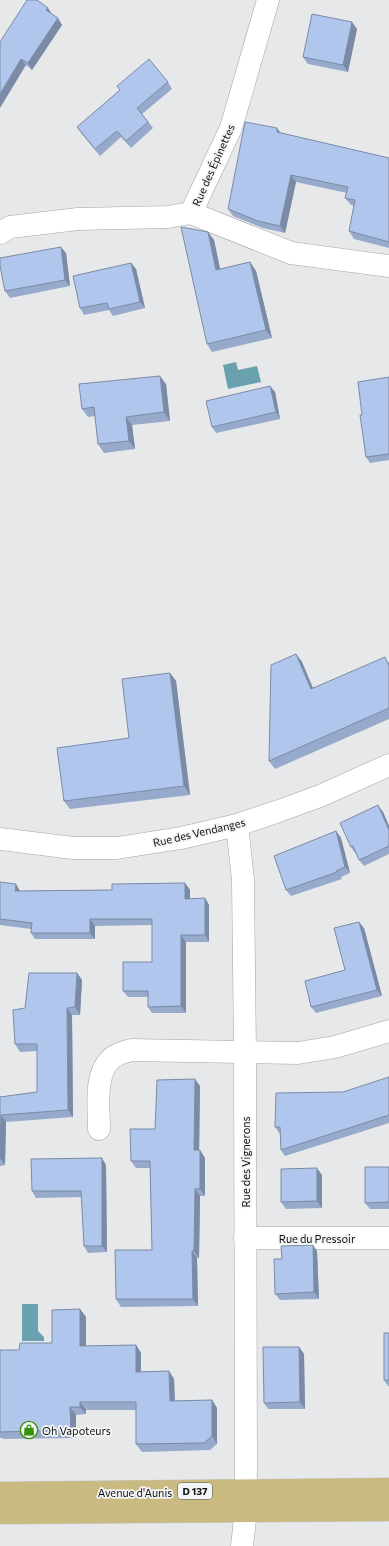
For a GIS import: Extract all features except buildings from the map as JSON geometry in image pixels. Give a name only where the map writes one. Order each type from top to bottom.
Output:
[{"type":"main road","name":"Avenue d'Aunis","points":[[0,1514],[245,1501],[389,1489]]},
{"type":"main road","name":"Avenue d'Aunis","points":[[0,1493],[245,1501],[389,1510]]},
{"type":"street","name":"Rue des Épinettes","points":[[0,233],[10,227],[78,219],[168,217],[191,214],[231,128],[268,0]]},
{"type":"street","points":[[191,214],[291,253],[389,266]]},
{"type":"street","name":"Rue des Vendanges","points":[[0,840],[73,848],[117,848],[181,838],[237,825],[320,796],[389,765]]},
{"type":"street","name":"Rue des Vignerons","points":[[237,825],[242,852],[244,880],[246,1052],[245,1501],[242,1546]]},
{"type":"street","points":[[99,1129],[100,1082],[103,1069],[111,1058],[120,1053],[131,1050],[298,1053],[335,1047],[389,1030]]},
{"type":"street","name":"Rue du Pressoir","points":[[245,1238],[389,1238]]},
{"type":"water","points":[[236,362],[238,370],[257,366],[261,382],[228,389],[223,365]]},
{"type":"water","points":[[22,1304],[38,1304],[38,1331],[44,1337],[44,1341],[22,1341]]},
{"type":"place","name":"Oh Vapoteurs","points":[[29,1430]]}]
